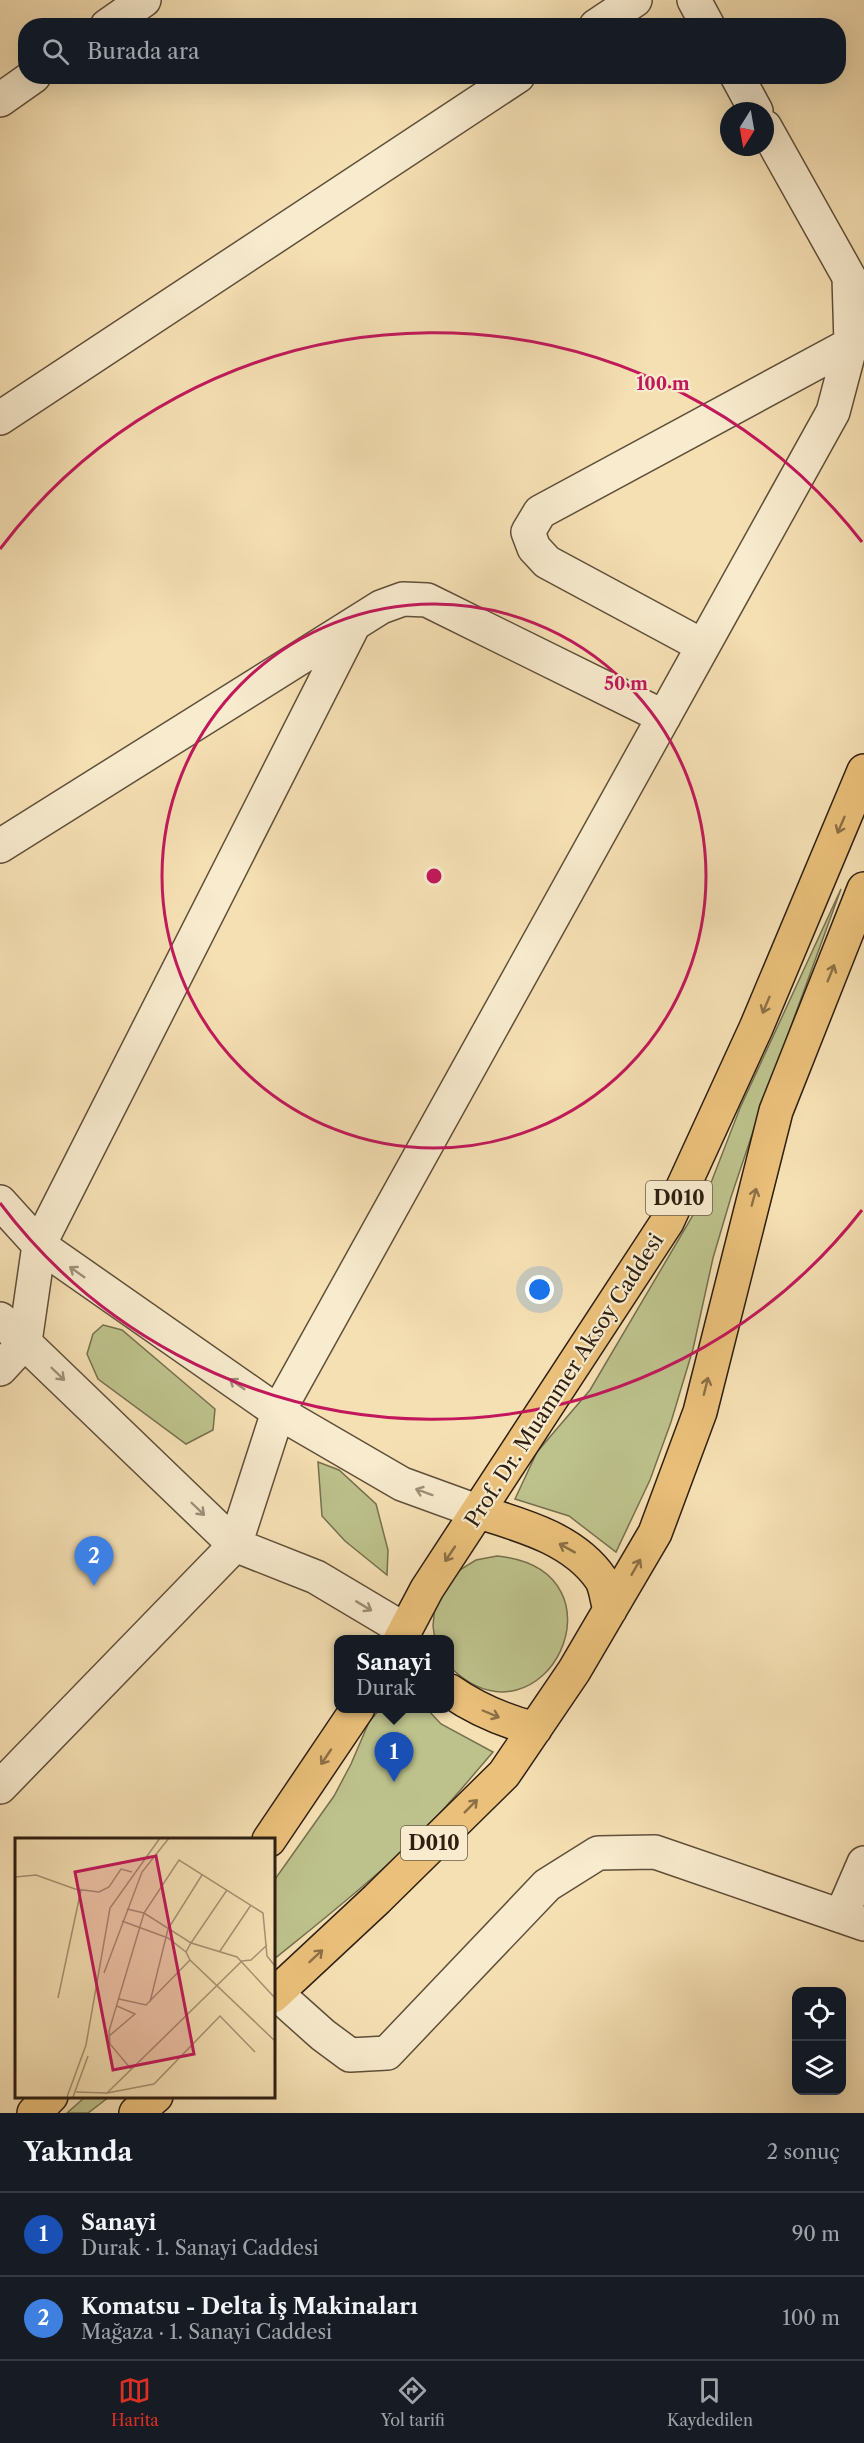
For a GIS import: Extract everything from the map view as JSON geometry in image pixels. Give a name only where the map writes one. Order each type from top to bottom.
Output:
[{"type":"highway","name":"Prof. Dr. Muammer Aksoy Caddesi","points":[[406,1635],[427,1589],[667,1222],[756,1028],[864,771]]},
{"type":"highway","name":"D010","points":[[275,1995],[504,1774],[574,1671],[655,1533],[700,1412],[776,1111],[864,888]]},
{"type":"highway","points":[[478,1512],[534,1530],[578,1554],[602,1580],[610,1610]]},
{"type":"highway","points":[[454,1694],[471,1706],[513,1724],[535,1729]]},
{"type":"highway","points":[[270,1838],[355,1713]]},
{"type":"highway","points":[[34,2113],[50,2098]]},
{"type":"highway","points":[[136,2113],[155,2098]]},
{"type":"street","points":[[118,18],[144,0]]},
{"type":"street","points":[[608,18],[634,0]]},
{"type":"street","points":[[694,0],[704,18]]},
{"type":"street","points":[[0,100],[23,84]]},
{"type":"street","points":[[0,418],[506,84]]},
{"type":"street","points":[[741,84],[751,102]]},
{"type":"street","points":[[0,1787],[235,1545],[278,1412],[833,412],[851,344],[849,277],[774,143]]},
{"type":"street","points":[[703,646],[547,562],[534,548],[528,532],[540,512],[851,344]]},
{"type":"street","points":[[0,846],[381,607],[403,599],[427,600],[664,717]]},
{"type":"street","points":[[0,1369],[25,1342],[39,1245],[354,624]]},
{"type":"street","points":[[0,1202],[39,1245],[278,1412],[402,1484],[478,1512]]},
{"type":"street","points":[[0,1319],[235,1545],[316,1577],[404,1635]]},
{"type":"street","points":[[275,1995],[350,2055],[387,2053],[547,1885],[598,1853],[655,1852],[853,1920],[864,1863]]},
{"type":"green space","points":[[841,889],[731,1197],[713,1258],[693,1349],[671,1422],[650,1480],[616,1552],[569,1516],[515,1499],[537,1452],[590,1390],[709,1188],[740,1108]]},
{"type":"green space","points":[[103,1325],[122,1330],[215,1409],[213,1430],[186,1444],[98,1379],[87,1354],[93,1334]]},
{"type":"green space","points":[[318,1462],[339,1470],[376,1504],[388,1550],[387,1575],[345,1541],[322,1516]]},
{"type":"green space","points":[[497,1556],[538,1569],[561,1592],[568,1621],[560,1651],[543,1676],[516,1690],[485,1689],[454,1670],[454,1635],[434,1635],[435,1605],[458,1571],[476,1560]]},
{"type":"green space","points":[[377,1713],[431,1713],[441,1724],[493,1752],[409,1845],[274,1959],[274,1881],[334,1796],[369,1722]]},
{"type":"green space","points":[[84,2098],[108,2098],[88,2113],[67,2113]]},
{"type":"place","name":"Komatsu - Delta İş Makinaları","points":[[94,1586]]},
{"type":"place","name":"Sanayi","points":[[394,1782]]}]
